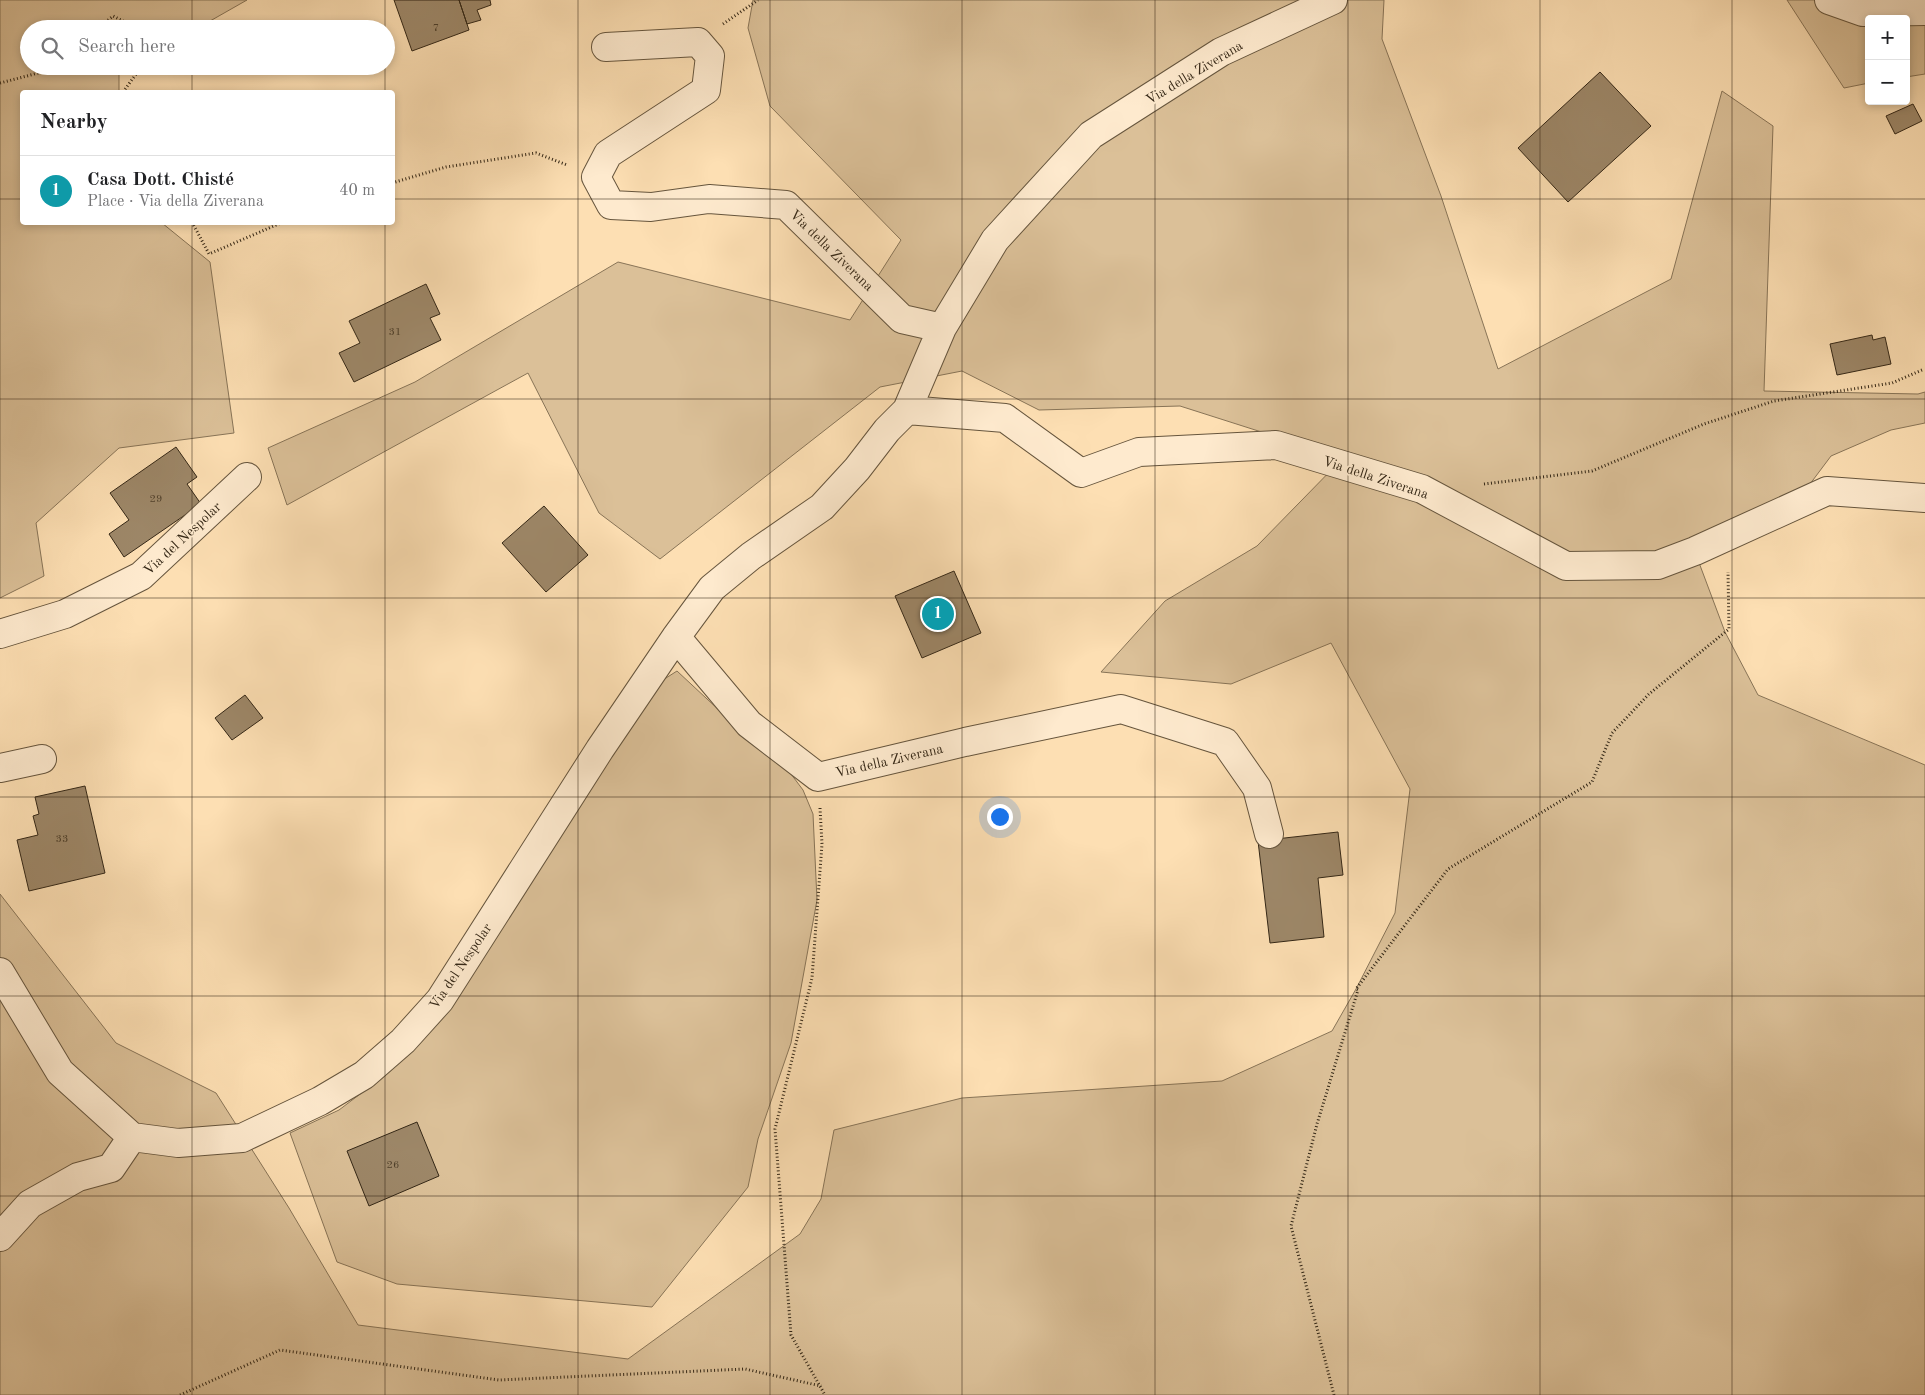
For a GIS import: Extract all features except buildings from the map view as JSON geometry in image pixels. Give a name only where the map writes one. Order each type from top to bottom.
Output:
[{"type":"street","name":"Via della Ziverana","points":[[1269,834],[1257,788],[1225,742],[1121,710],[965,742],[818,778],[750,724],[676,637],[712,588],[751,556],[822,507],[857,469],[887,430],[907,410],[942,328],[995,240],[1091,135],[1221,52],[1333,0]]},
{"type":"street","points":[[1829,0],[1863,12],[1925,11]]},
{"type":"street","points":[[596,177],[608,154],[706,90],[710,56],[698,42],[606,47]]},
{"type":"street","name":"Via della Ziverana","points":[[596,177],[611,205],[651,207],[708,198],[786,205],[902,319],[942,328]]},
{"type":"street","name":"Via della Ziverana","points":[[907,410],[1005,418],[1081,473],[1139,452],[1276,445],[1422,489],[1566,566],[1658,565],[1728,536],[1827,491],[1925,498]]},
{"type":"street","name":"Via del Nespolar","points":[[0,634],[65,614],[141,576],[248,477]]},
{"type":"street","name":"Via del Nespolar","points":[[132,1138],[178,1143],[242,1138],[320,1101],[364,1075],[403,1041],[440,1000],[600,749],[676,637]]},
{"type":"street","points":[[0,768],[42,759]]},
{"type":"street","points":[[0,972],[60,1072],[132,1138],[111,1168],[78,1177],[30,1204],[0,1237]]},
{"type":"path","points":[[698,42],[758,0]]},
{"type":"path","points":[[107,20],[112,16],[120,20]]},
{"type":"path","points":[[0,83],[31,75]]},
{"type":"path","points":[[124,90],[135,75]]},
{"type":"path","points":[[395,182],[446,168],[536,152],[596,177]]},
{"type":"path","points":[[194,225],[209,254],[277,225]]},
{"type":"path","points":[[1481,484],[1592,471],[1704,424],[1774,401],[1892,383],[1922,370]]},
{"type":"path","points":[[1334,1395],[1291,1226],[1317,1124],[1358,990],[1356,989],[1448,869],[1592,782],[1612,732],[1649,694],[1729,629],[1728,536]]},
{"type":"path","points":[[818,778],[822,844],[812,978],[775,1130],[791,1335],[825,1395]]},
{"type":"path","points":[[180,1395],[280,1350],[499,1380],[745,1368],[821,1386]]},
{"type":"shaded area","points":[[0,0],[247,0],[212,20],[20,20],[20,75],[119,75],[119,90],[20,90],[20,225],[164,225],[210,262],[234,433],[119,448],[36,523],[44,576],[0,598]]},
{"type":"shaded area","points":[[753,0],[1384,0],[1382,39],[1441,196],[1498,369],[1671,279],[1722,91],[1773,126],[1764,391],[1918,394],[1925,392],[1925,423],[1891,430],[1831,456],[1780,524],[1695,552],[1725,632],[1758,695],[1925,765],[1925,1395],[0,1395],[0,894],[116,1043],[216,1093],[289,1208],[358,1325],[628,1359],[800,1234],[821,1199],[834,1130],[962,1098],[1222,1081],[1332,1031],[1356,989],[1395,913],[1410,789],[1331,643],[1231,684],[1101,672],[1165,601],[1257,546],[1343,458],[1180,406],[1039,410],[962,371],[880,387],[660,559],[599,513],[528,373],[287,505],[268,448],[415,382],[618,262],[850,320],[901,240],[770,106],[748,28]]},
{"type":"shaded area","points":[[1787,0],[1925,0],[1925,74],[1910,76],[1910,15],[1865,15],[1865,84],[1844,88]]},
{"type":"shaded area","points":[[677,671],[788,770],[803,790],[813,814],[817,900],[791,1043],[758,1139],[748,1187],[652,1307],[397,1284],[337,1262],[290,1133],[339,1110],[380,1079],[418,1044],[655,685]]},
{"type":"place","name":"Casa Dott. Chisté","points":[[938,614]]}]
